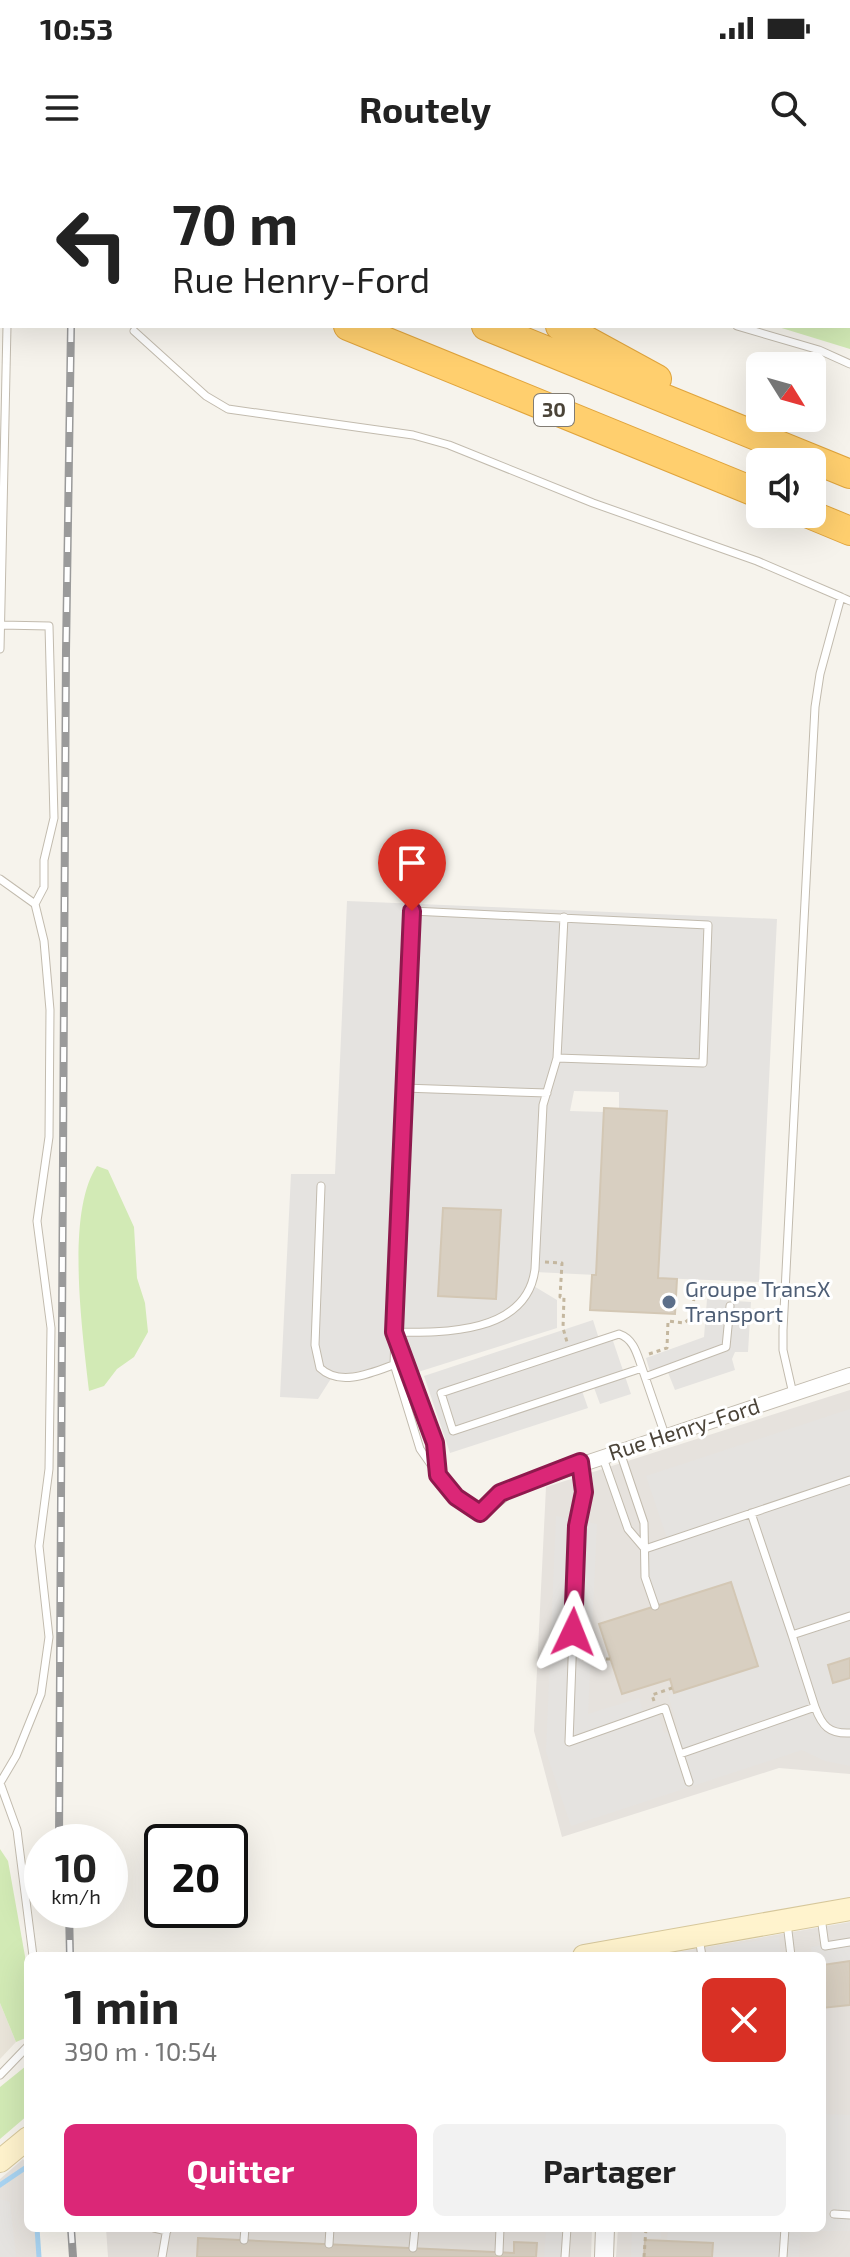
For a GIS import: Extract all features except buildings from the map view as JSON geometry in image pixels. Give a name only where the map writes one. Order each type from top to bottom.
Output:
[{"type":"highway","name":"30","points":[[353,328],[746,488]]},
{"type":"highway","name":"30","points":[[491,328],[850,474]]},
{"type":"highway","points":[[564,328],[777,444]]},
{"type":"highway","points":[[826,521],[850,531]]},
{"type":"main road","points":[[627,1952],[700,1946],[787,1921],[850,1909]]},
{"type":"main road","points":[[0,2161],[24,2141]]},
{"type":"street","name":"Rue Henry-Ford","points":[[480,1513],[500,1493],[580,1462],[850,1375]]},
{"type":"street","points":[[604,2257],[605,2232]]},
{"type":"lane","points":[[0,649],[7,328]]},
{"type":"lane","points":[[744,328],[819,350],[850,364]]},
{"type":"lane","points":[[134,331],[206,396],[228,409],[413,435],[449,445],[593,503],[757,561],[850,601]]},
{"type":"lane","points":[[793,1394],[783,1350],[783,1330],[815,707],[820,674],[841,597]]},
{"type":"lane","points":[[1,625],[49,626],[54,818],[44,860],[44,887],[35,904]]},
{"type":"lane","points":[[0,879],[35,904],[44,941],[50,1010],[49,1137],[37,1221],[51,1328],[49,1469],[39,1546],[49,1637],[41,1694],[16,1756],[0,1783],[17,1830],[32,1952]]},
{"type":"lane","points":[[480,1513],[456,1497],[420,1449],[394,1364],[412,911],[708,925],[703,1063],[557,1058]]},
{"type":"lane","points":[[394,1332],[447,1332],[500,1317],[528,1294],[535,1262],[547,1093],[557,1058],[564,917]]},
{"type":"lane","points":[[404,1088],[547,1093]]},
{"type":"lane","points":[[321,1186],[317,1362],[325,1373],[337,1379],[407,1360]]},
{"type":"lane","points":[[645,1377],[726,1347],[731,1303]]},
{"type":"lane","points":[[394,1332],[407,1360],[435,1443],[438,1475]]},
{"type":"lane","points":[[642,1368],[453,1431],[441,1393],[613,1334],[629,1339],[642,1368],[665,1435]]},
{"type":"lane","points":[[619,1450],[644,1523],[645,1577],[655,1606]]},
{"type":"lane","points":[[603,1455],[628,1529],[645,1549]]},
{"type":"lane","points":[[580,1462],[584,1492],[577,1526],[569,1742],[665,1708],[689,1782]]},
{"type":"lane","points":[[645,1549],[850,1480]]},
{"type":"lane","points":[[751,1513],[815,1707],[824,1726],[832,1732],[850,1733]]},
{"type":"lane","points":[[792,1635],[850,1616]]},
{"type":"lane","points":[[680,1754],[815,1707]]},
{"type":"lane","points":[[821,1914],[825,1946],[850,1942]]},
{"type":"lane","points":[[787,1921],[791,1952]]},
{"type":"lane","points":[[0,2075],[24,2050]]},
{"type":"lane","points":[[834,2214],[850,2215]]},
{"type":"lane","points":[[162,2257],[166,2232]]},
{"type":"lane","points":[[244,2240],[245,2232]]},
{"type":"lane","points":[[329,2244],[330,2232]]},
{"type":"lane","points":[[413,2248],[415,2232]]},
{"type":"lane","points":[[499,2252],[500,2232]]},
{"type":"lane","points":[[565,2257],[567,2232]]},
{"type":"lane","points":[[783,2257],[785,2232]]},
{"type":"path","points":[[535,1262],[562,1263],[563,1328]]},
{"type":"path","points":[[668,1321],[688,1321],[693,1313],[694,1298],[704,1289],[729,1291],[731,1303]]},
{"type":"path","points":[[645,1356],[667,1348],[668,1313]]},
{"type":"path","points":[[592,1659],[610,1659]]},
{"type":"path","points":[[654,1699],[652,1695],[672,1688]]},
{"type":"path","points":[[644,2257],[646,2232]]},
{"type":"shaded area","points":[[347,901],[777,919],[759,1282],[658,1278],[667,1111],[619,1109],[619,1092],[574,1091],[570,1111],[604,1112],[596,1275],[535,1272],[532,1285],[557,1300],[557,1328],[418,1372],[403,1332],[395,1332],[394,1364],[332,1377],[318,1399],[280,1397],[291,1174],[335,1174]],"holes":[[[443,1208],[501,1211],[496,1299],[438,1296]]]},
{"type":"shaded area","points":[[707,1299],[751,1302],[748,1352],[735,1352],[732,1359],[735,1370],[675,1390],[667,1370],[651,1375],[646,1358],[704,1337]]},
{"type":"shaded area","points":[[593,1320],[599,1339],[611,1335],[631,1394],[600,1404],[593,1385],[581,1388],[588,1408],[450,1453],[424,1376]]},
{"type":"shaded area","points":[[850,1390],[850,1774],[779,1768],[562,1837],[534,1731],[546,1487]]},
{"type":"shaded area","points":[[850,1409],[850,1658],[828,1666],[833,1683],[850,1678],[850,1766],[825,1761],[802,1750],[571,1826],[546,1752],[556,1516],[597,1524],[588,1714],[639,1698],[644,1715],[657,1710],[664,1733],[679,1729],[668,1695],[758,1666],[731,1582],[655,1606],[645,1577],[645,1549],[668,1541],[646,1476]]},
{"type":"shaded area","points":[[850,1922],[850,2257],[616,2257],[618,2232],[826,2232],[826,1952],[677,1952]]},
{"type":"shaded area","points":[[779,1937],[781,1952],[712,1952],[712,1948]]},
{"type":"shaded area","points":[[850,1942],[850,1960],[826,1963],[826,1952],[812,1952],[811,1947]]},
{"type":"shaded area","points":[[0,2003],[16,2042],[0,2059]]},
{"type":"shaded area","points":[[826,2114],[850,2115],[850,2231],[826,2231]]},
{"type":"shaded area","points":[[23,2159],[24,2232],[36,2232],[38,2257],[0,2257],[0,2179]]},
{"type":"shaded area","points":[[0,2199],[10,2202],[16,2257],[0,2257]]},
{"type":"shaded area","points":[[106,2232],[592,2232],[591,2257],[108,2257]]},
{"type":"shaded area","points":[[546,2232],[567,2232],[565,2257],[544,2257]]},
{"type":"shaded area","points":[[632,2232],[661,2232],[661,2238],[645,2238],[644,2257],[631,2257]]},
{"type":"shaded area","points":[[668,2232],[801,2232],[799,2257],[712,2257],[713,2244],[667,2241]]},
{"type":"green space","points":[[782,328],[850,328],[850,349]]},
{"type":"green space","points":[[97,1166],[108,1170],[134,1227],[137,1278],[145,1303],[148,1332],[134,1357],[117,1369],[104,1386],[89,1391],[80,1308],[79,1243],[87,1187]]},
{"type":"green space","points":[[0,1849],[8,1861],[24,1952],[24,2039],[16,2042],[0,2003]]},
{"type":"green space","points":[[24,2068],[24,2118],[0,2139],[0,2087]]},
{"type":"waterway","points":[[0,2185],[24,2169]]},
{"type":"waterway","points":[[37,2232],[39,2257]]},
{"type":"railway","points":[[59,1824],[66,651],[71,328]]},
{"type":"railway","points":[[69,1928],[70,1952]]},
{"type":"railway","points":[[71,2232],[73,2257]]},
{"type":"place","name":"Groupe TransX Transport","points":[[669,1302]]},
{"type":"route","points":[[412,911],[394,1332],[407,1360],[435,1443],[438,1475],[456,1497],[480,1513],[500,1493],[580,1462],[584,1492],[577,1526],[573,1632]]}]
